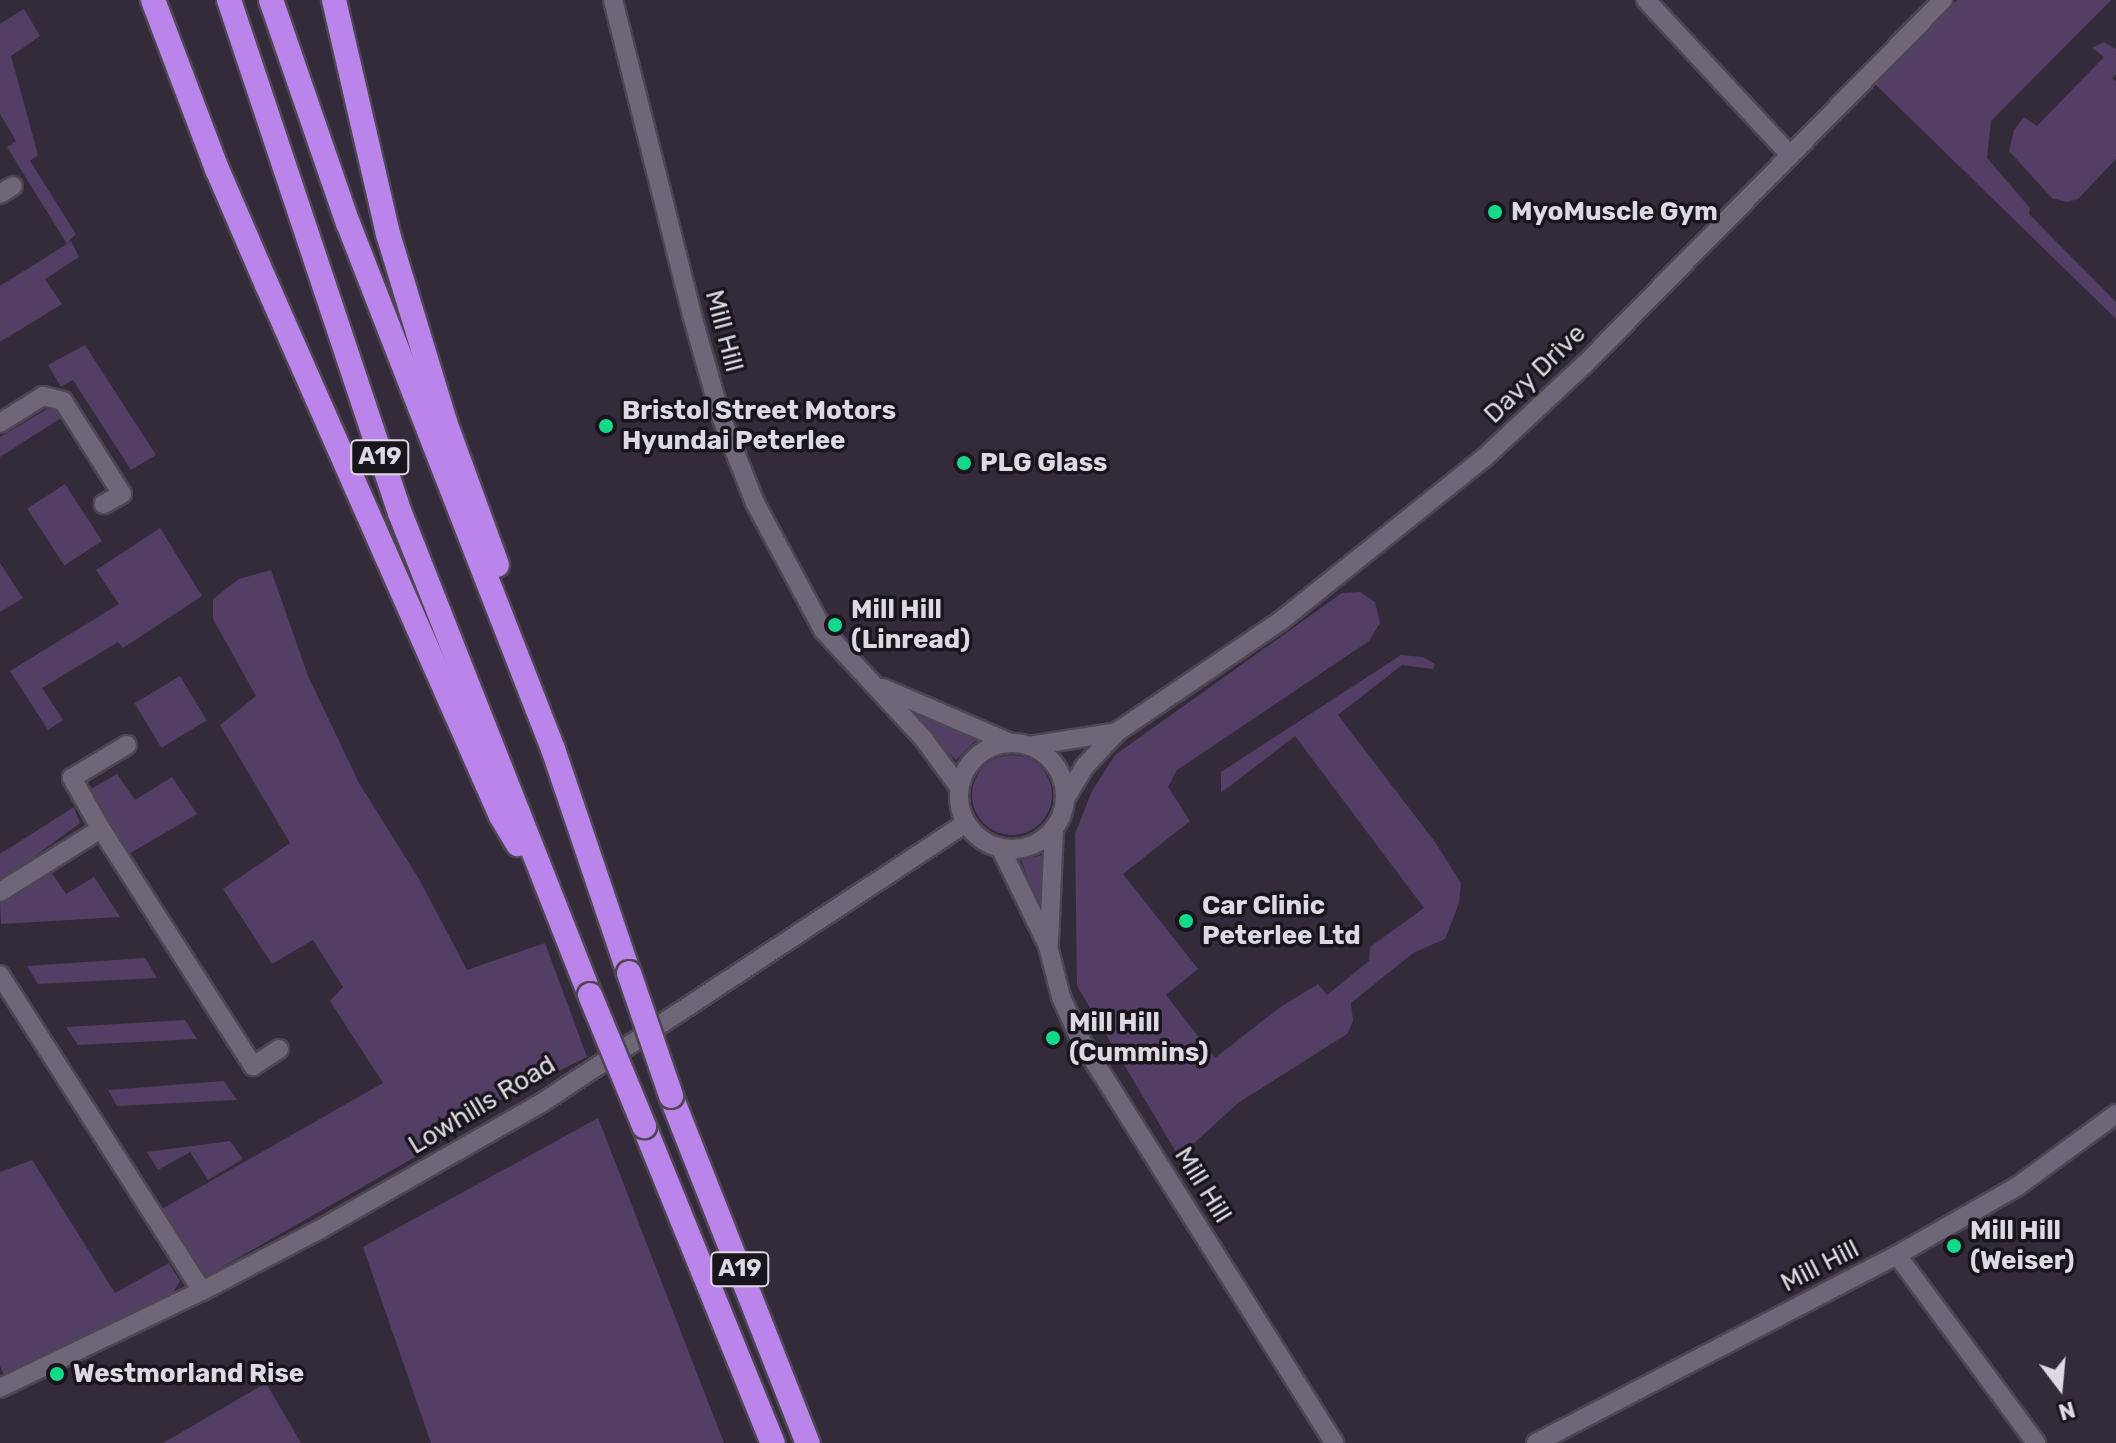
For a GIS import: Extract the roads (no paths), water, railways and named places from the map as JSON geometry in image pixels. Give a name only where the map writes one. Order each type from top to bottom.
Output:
[{"type":"highway","points":[[153,0],[217,169],[501,816],[555,904]]},
{"type":"highway","name":"A19","points":[[229,0],[370,431],[438,616],[773,1443]]},
{"type":"highway","name":"A19","points":[[271,0],[348,223],[553,749],[671,1096],[808,1443]]},
{"type":"highway","points":[[334,0],[388,234],[445,422],[502,579],[522,672]]},
{"type":"street","name":"Mill Hill","points":[[613,0],[720,414],[758,510],[814,615],[850,662],[877,686],[931,748],[959,787]]},
{"type":"street","points":[[1646,0],[1790,155]]},
{"type":"street","name":"Davy Drive","points":[[1065,799],[1085,766],[1117,732],[1283,619],[1484,458],[1586,363],[1943,0]]},
{"type":"street","points":[[0,423],[43,396],[63,401],[122,494],[104,504]]},
{"type":"street","name":"Mill Hill","points":[[877,686],[1020,744]]},
{"type":"street","name":"Davy Drive","points":[[1020,744],[1117,732]]},
{"type":"street","points":[[1020,744],[1045,754],[1058,768],[1065,799],[1054,829],[1027,847],[1000,847],[977,836],[966,823],[959,806],[959,787],[965,770],[977,756],[993,746],[1020,744]]},
{"type":"street","points":[[127,745],[72,778],[101,829],[253,1066],[279,1049]]},
{"type":"street","name":"Lowhills Road","points":[[0,1388],[202,1291],[317,1231],[540,1104],[966,823]]},
{"type":"street","points":[[0,892],[101,829]]},
{"type":"street","name":"Mill Hill","points":[[1048,946],[1054,829]]},
{"type":"street","name":"Mill Hill","points":[[1000,847],[1048,946],[1061,997],[1080,1039],[1334,1443]]},
{"type":"street","points":[[0,975],[202,1291]]},
{"type":"street","name":"Mill Hill","points":[[1536,1443],[1897,1255],[2028,1181],[2116,1114]]},
{"type":"street","points":[[1897,1255],[2036,1443]]},
{"type":"place","name":"MyoMuscle Gym","points":[[1495,212]]},
{"type":"place","name":"Bristol Street Motors Hyundai Peterlee","points":[[606,426]]},
{"type":"place","name":"PLG Glass","points":[[964,463]]},
{"type":"place","name":"Mill Hill (Linread)","points":[[835,625]]},
{"type":"place","name":"Car Clinic Peterlee Ltd","points":[[1186,921]]},
{"type":"place","name":"Mill Hill (Cummins)","points":[[1053,1038]]},
{"type":"place","name":"Mill Hill (Weiser)","points":[[1954,1246]]},
{"type":"place","name":"Westmorland Rise","points":[[57,1374]]}]
